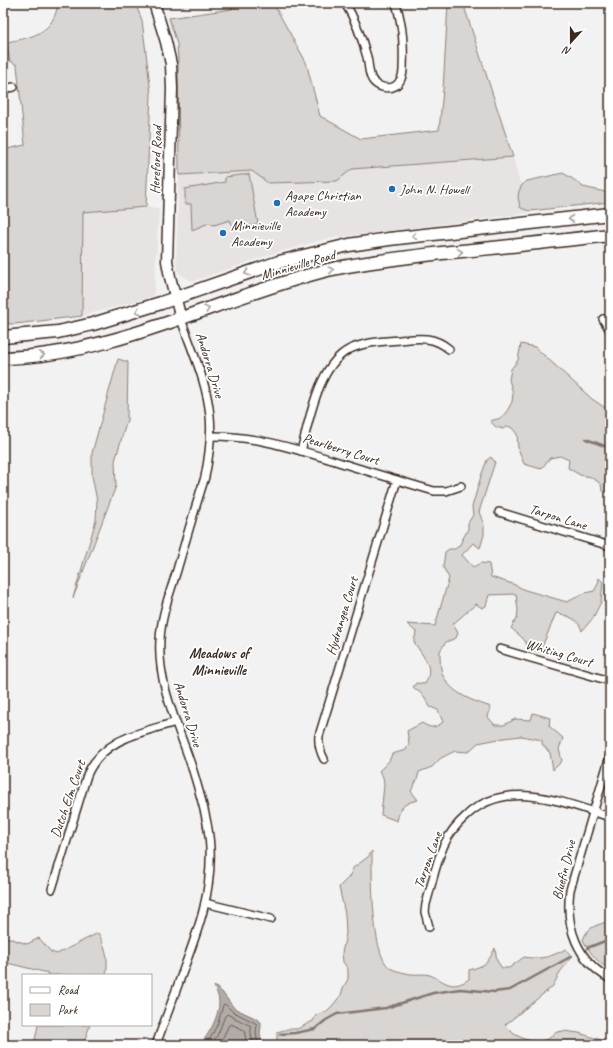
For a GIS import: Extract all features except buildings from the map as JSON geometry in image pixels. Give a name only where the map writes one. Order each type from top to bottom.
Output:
[{"type":"main road","name":"Minnieville Road","points":[[3,337],[58,332],[93,324],[175,299],[279,262],[350,245],[389,239],[610,214]]},
{"type":"main road","name":"Minnieville Road","points":[[3,358],[45,355],[88,347],[181,319],[269,288],[335,269],[426,255],[610,235]]},
{"type":"street","name":"Hereford Road","points":[[154,3],[171,64],[172,89],[167,261],[181,319]]},
{"type":"street","points":[[345,3],[361,36],[371,78],[377,84],[389,88],[397,84],[401,79],[403,72],[404,39],[402,24],[396,3]]},
{"type":"street","points":[[3,88],[14,87]]},
{"type":"street","name":"Andorra Drive","points":[[156,1045],[200,923],[205,903],[210,861],[208,829],[194,773],[165,686],[160,655],[161,633],[166,606],[205,477],[209,457],[210,417],[207,393],[201,372],[181,319]]},
{"type":"street","points":[[603,319],[610,330]]},
{"type":"street","points":[[301,451],[320,384],[331,365],[348,350],[362,344],[424,338],[437,340],[449,349]]},
{"type":"street","name":"Pearlberry Court","points":[[210,436],[229,436],[262,440],[439,492],[446,492],[461,486]]},
{"type":"street","name":"Hydrangea Court","points":[[324,759],[318,743],[319,736],[397,480]]},
{"type":"street","name":"Tarpon Lane","points":[[499,512],[610,546]]},
{"type":"street","name":"Whiting Court","points":[[500,649],[610,681]]},
{"type":"street","name":"Dutch Elm Court","points":[[52,889],[87,775],[96,759],[104,750],[113,744],[132,736],[176,722]]},
{"type":"street","name":"Bluefin Drive","points":[[610,756],[570,890],[568,911],[574,937],[581,951],[593,966],[610,979]]},
{"type":"street","name":"Tarpon Lane","points":[[429,927],[425,912],[426,904],[442,852],[451,832],[459,822],[480,804],[503,796],[516,795],[544,798],[610,817]]},
{"type":"street","points":[[205,903],[271,918]]},
{"type":"shaded area","points":[[513,157],[528,213],[326,239],[268,255],[194,281],[185,278],[178,272],[176,263],[179,175],[252,171],[269,183],[337,181],[352,169]]},
{"type":"shaded area","points":[[146,207],[159,208],[154,296],[82,316],[83,211]]},
{"type":"green space","points":[[58,3],[135,3],[142,20],[151,94],[146,207],[83,212],[82,316],[15,324],[3,324],[3,150],[25,145],[17,65],[10,61],[6,42],[33,36],[47,27],[56,13]]},
{"type":"green space","points":[[231,3],[273,3],[306,62],[320,116],[361,139],[439,130],[448,3],[463,3],[513,157],[352,169],[337,181],[268,183],[252,171],[179,175],[178,59],[177,44],[169,18],[232,9]]},
{"type":"green space","points":[[563,173],[583,187],[610,193],[610,202],[530,211],[520,207],[518,197],[519,191],[522,185],[527,181]]},
{"type":"green space","points":[[249,174],[258,224],[234,230],[230,220],[214,225],[209,223],[192,230],[191,204],[185,204],[185,189],[225,182],[225,177]]},
{"type":"green space","points":[[521,344],[535,347],[592,399],[610,411],[610,493],[602,491],[601,484],[591,477],[580,475],[568,468],[569,460],[560,456],[550,458],[541,469],[524,464],[518,448],[517,434],[508,426],[503,429],[496,427],[490,421],[501,418],[512,402],[513,393],[509,380],[511,369],[518,360]]},
{"type":"green space","points":[[118,359],[128,362],[127,420],[115,461],[116,486],[73,598],[96,520],[97,501],[92,476],[92,453]]},
{"type":"green space","points":[[491,457],[495,462],[479,512],[484,525],[484,535],[480,548],[473,543],[462,555],[473,567],[481,563],[489,564],[491,577],[513,584],[525,590],[567,602],[585,593],[594,591],[598,584],[599,578],[603,582],[601,602],[593,618],[582,631],[578,623],[568,616],[556,613],[540,652],[528,649],[524,639],[511,628],[517,618],[518,611],[516,594],[489,595],[486,606],[482,608],[476,604],[453,624],[458,633],[456,638],[446,642],[440,651],[441,670],[447,682],[457,692],[491,707],[488,717],[495,725],[504,725],[515,719],[531,720],[533,713],[550,718],[549,726],[563,738],[559,749],[562,761],[553,770],[550,753],[542,744],[542,740],[521,736],[478,743],[468,752],[455,751],[441,758],[432,767],[419,772],[417,780],[411,791],[418,800],[403,806],[397,821],[381,815],[384,785],[383,777],[379,771],[389,761],[392,754],[406,750],[409,743],[407,731],[422,723],[433,727],[438,726],[443,722],[438,710],[430,707],[424,696],[413,687],[416,683],[425,684],[429,672],[427,662],[414,642],[416,632],[407,624],[435,626],[449,578],[443,567],[445,552],[459,546],[468,529],[468,523],[473,515],[472,507],[481,476],[487,460]]},
{"type":"green space","points":[[372,851],[376,932],[379,948],[384,960],[390,968],[411,974],[428,974],[445,983],[453,985],[463,983],[469,979],[469,970],[479,967],[485,963],[495,948],[497,961],[502,968],[509,968],[524,957],[546,957],[566,949],[571,956],[560,972],[553,986],[505,1025],[514,1034],[524,1039],[537,1042],[548,1039],[557,1032],[563,1031],[579,1033],[604,1041],[607,1045],[277,1045],[277,1032],[288,1029],[297,1029],[313,1021],[316,1015],[327,1011],[341,995],[348,979],[348,969],[343,962],[342,953],[346,934],[345,914],[339,887],[349,877],[353,868],[368,857]]},
{"type":"green space","points":[[610,921],[610,963],[604,966],[592,954],[583,940],[590,929]]},
{"type":"green space","points":[[98,933],[106,953],[106,974],[48,974],[3,962],[3,936],[27,944],[39,938],[51,952],[57,954]]},
{"type":"green space","points":[[38,1026],[90,1026],[83,1045],[39,1045],[35,1040]]},
{"type":"water","points":[[214,986],[222,992],[234,1008],[261,1022],[260,1033],[262,1045],[200,1045],[210,1031],[219,1008],[219,1000]]},
{"type":"waterway","points":[[586,439],[610,448]]},
{"type":"waterway","points":[[587,948],[610,939]]},
{"type":"waterway","points":[[280,1034],[315,1029],[326,1020],[337,1014],[386,1008],[433,993],[460,989],[494,992],[510,990],[572,956]]},
{"type":"place","name":"John N. Howell","points":[[392,189]]},
{"type":"place","name":"Agape Christian Academy","points":[[277,203]]},
{"type":"place","name":"Minnieville Academy","points":[[223,233]]},
{"type":"district","name":"Meadows of Minnieville","points":[[219,662]]}]
